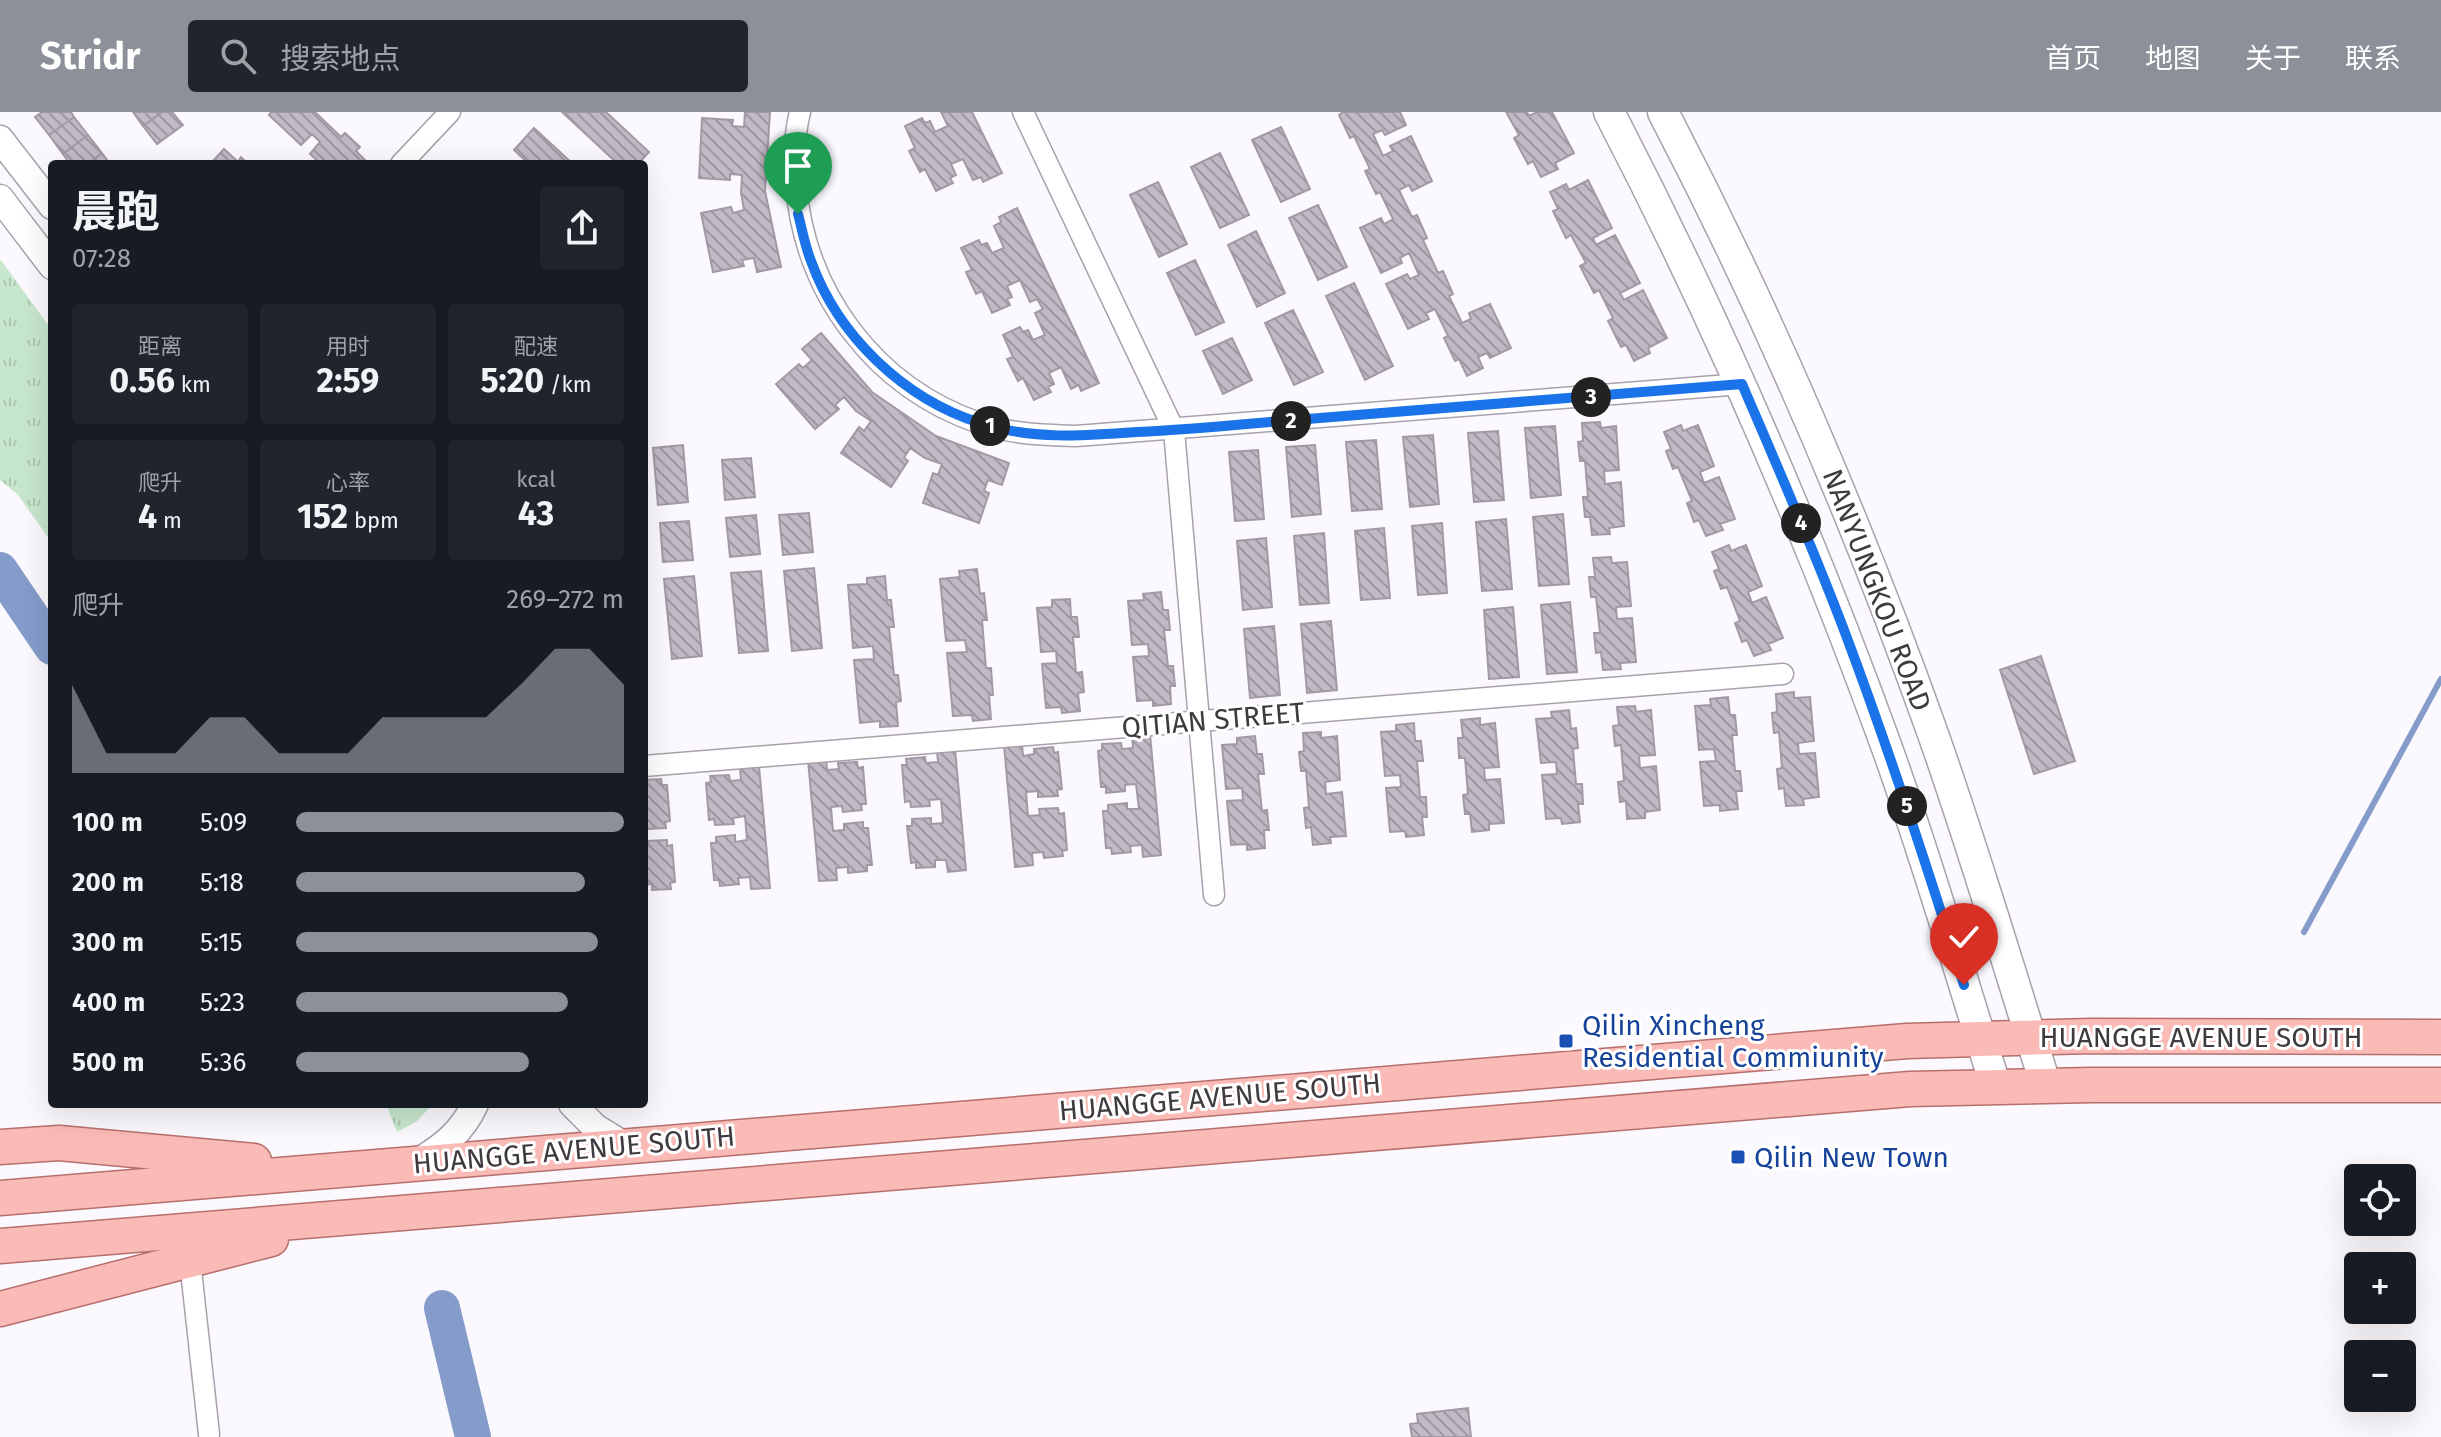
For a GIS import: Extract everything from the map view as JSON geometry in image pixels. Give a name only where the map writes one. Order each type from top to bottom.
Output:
[{"type":"main road","name":"NANYUNGKOU ROAD","points":[[1609,112],[1648,186],[1742,384],[1801,522],[1883,737],[1996,1087]]},
{"type":"main road","name":"NANYUNGKOU ROAD","points":[[1663,112],[1745,276],[1845,504],[1934,736],[2046,1086]]},
{"type":"main road","name":"HUANGGE AVENUE SOUTH","points":[[0,1198],[1907,1041],[2259,1035],[2441,1037]]},
{"type":"main road","name":"HUANGGE AVENUE SOUTH","points":[[0,1246],[1894,1091],[2046,1086],[2441,1085]]},
{"type":"main road","points":[[0,1147],[59,1143],[346,1169]]},
{"type":"main road","points":[[0,1309],[352,1217]]},
{"type":"street","points":[[405,160],[450,112]]},
{"type":"street","points":[[800,112],[794,166],[798,214],[811,261],[832,305],[860,344],[895,378],[936,405],[980,423],[1027,434],[1076,436],[1742,384]]},
{"type":"street","points":[[1023,112],[1174,430],[1214,895]]},
{"type":"street","points":[[0,139],[48,201]]},
{"type":"street","points":[[0,198],[48,261]]},
{"type":"street","name":"QITIAN STREET","points":[[648,766],[1783,674]]},
{"type":"street","points":[[415,1164],[455,1135],[472,1108]]},
{"type":"street","points":[[576,1108],[595,1127],[626,1146]]},
{"type":"street","points":[[190,1261],[209,1434]]},
{"type":"green space","points":[[0,259],[48,325],[48,537],[18,495],[0,480]]},
{"type":"green space","points":[[388,1108],[429,1108],[416,1122],[397,1132]]},
{"type":"building","points":[[42,112],[71,112],[74,117],[49,135],[35,117]]},
{"type":"building","points":[[133,112],[162,112],[143,126]]},
{"type":"building","points":[[162,112],[172,112],[183,125],[157,144],[143,126]]},
{"type":"building","points":[[271,112],[315,112],[341,137],[345,133],[360,147],[356,151],[365,160],[317,160],[310,154],[320,142],[312,134],[301,145],[269,115]]},
{"type":"building","points":[[562,112],[606,112],[649,152],[642,160],[614,160]]},
{"type":"building","points":[[745,112],[770,112],[765,191],[781,267],[757,272],[754,258],[742,260],[744,266],[713,272],[701,213],[731,207],[733,213],[744,210],[742,175],[730,174],[730,180],[699,178],[702,118],[733,120],[732,126],[744,127]]},
{"type":"building","points":[[941,112],[972,112],[1002,173],[983,182],[981,177],[973,180],[963,159],[951,164],[956,175],[950,178],[953,183],[936,191],[925,169],[920,172],[909,151],[915,148],[905,126],[922,118],[925,123],[930,121],[935,132],[948,126]]},
{"type":"building","points":[[1343,112],[1400,112],[1406,125],[1385,135],[1382,130],[1373,134],[1383,156],[1393,151],[1390,146],[1411,136],[1432,181],[1412,191],[1409,185],[1399,190],[1412,217],[1417,215],[1427,238],[1423,240],[1438,273],[1443,271],[1453,294],[1449,296],[1462,323],[1471,319],[1469,313],[1490,304],[1511,348],[1490,358],[1487,353],[1478,357],[1483,368],[1467,376],[1459,359],[1455,361],[1444,338],[1448,336],[1435,309],[1426,313],[1429,319],[1408,329],[1386,284],[1407,274],[1410,279],[1419,275],[1409,253],[1400,258],[1402,263],[1381,273],[1360,228],[1381,218],[1384,224],[1393,219],[1365,171],[1370,169],[1354,136],[1350,138],[1339,115]]},
{"type":"building","points":[[1506,112],[1527,112],[1529,116],[1537,112],[1552,112],[1574,153],[1555,163],[1558,169],[1541,177],[1533,161],[1528,164],[1514,138],[1519,135]]},
{"type":"building","points":[[74,117],[88,135],[63,154],[49,135]]},
{"type":"building","points":[[1281,127],[1310,189],[1281,202],[1252,140]]},
{"type":"building","points":[[534,128],[569,160],[525,160],[514,150]]},
{"type":"building","points":[[88,135],[102,153],[93,160],[67,160],[63,154]]},
{"type":"building","points":[[224,149],[236,160],[214,160]]},
{"type":"building","points":[[102,153],[107,160],[93,160]]},
{"type":"building","points":[[1220,153],[1249,215],[1220,228],[1191,167]]},
{"type":"building","points":[[1588,180],[1612,228],[1593,238],[1596,245],[1615,235],[1640,283],[1620,293],[1624,300],[1643,290],[1667,338],[1648,348],[1650,353],[1634,361],[1626,345],[1621,347],[1608,321],[1613,318],[1599,290],[1594,293],[1580,266],[1586,263],[1571,235],[1566,238],[1553,211],[1558,209],[1550,192],[1566,184],[1569,190]]},
{"type":"building","points":[[1158,182],[1187,244],[1159,257],[1130,195]]},
{"type":"building","points":[[1318,205],[1347,267],[1318,280],[1289,218]]},
{"type":"building","points":[[1017,208],[1099,383],[1081,391],[1079,385],[1071,389],[1061,367],[1049,373],[1054,384],[1048,387],[1051,392],[1034,400],[1023,378],[1018,381],[1007,359],[1013,357],[1003,335],[1020,327],[1023,332],[1028,330],[1033,340],[1045,335],[1035,313],[1043,309],[1037,299],[1030,302],[1020,280],[1007,286],[1012,297],[1007,299],[1010,305],[992,313],[982,291],[976,294],[966,272],[972,270],[961,248],[979,240],[981,245],[987,243],[992,253],[1004,248],[994,226],[1001,222],[999,217]]},
{"type":"building","points":[[1256,231],[1285,293],[1257,307],[1228,245]]},
{"type":"building","points":[[1195,260],[1224,322],[1196,335],[1167,273]]},
{"type":"building","points":[[1354,283],[1393,366],[1365,380],[1326,296]]},
{"type":"building","points":[[1293,310],[1323,372],[1294,385],[1265,323]]},
{"type":"building","points":[[821,333],[872,392],[936,436],[1009,463],[1002,485],[988,480],[984,491],[989,493],[979,523],[923,503],[933,473],[938,475],[942,464],[910,448],[904,458],[908,461],[891,487],[841,453],[859,427],[864,431],[871,421],[856,411],[844,397],[835,405],[839,409],[815,429],[776,384],[799,364],[803,368],[812,360],[802,349]]},
{"type":"building","points":[[1232,338],[1252,380],[1223,394],[1203,351]]},
{"type":"building","points":[[1600,422],[1601,428],[1616,426],[1619,470],[1604,471],[1605,484],[1621,482],[1624,526],[1609,528],[1610,534],[1592,535],[1590,517],[1585,517],[1583,497],[1588,497],[1585,461],[1580,461],[1578,442],[1583,441],[1582,423]]},
{"type":"building","points":[[1681,425],[1683,431],[1698,425],[1714,466],[1700,472],[1704,483],[1719,477],[1735,519],[1720,524],[1723,530],[1706,536],[1699,520],[1694,522],[1687,503],[1692,501],[1678,467],[1673,469],[1666,451],[1671,449],[1664,432]]},
{"type":"building","points":[[1555,426],[1561,495],[1531,498],[1525,428]]},
{"type":"building","points":[[1498,431],[1504,500],[1474,502],[1468,433]]},
{"type":"building","points":[[1433,435],[1439,504],[1410,507],[1403,437]]},
{"type":"building","points":[[1376,440],[1382,509],[1352,511],[1346,442]]},
{"type":"building","points":[[683,445],[688,502],[658,505],[653,448]]},
{"type":"building","points":[[1315,445],[1321,514],[1292,517],[1286,447]]},
{"type":"building","points":[[1258,450],[1264,519],[1235,521],[1229,452]]},
{"type":"building","points":[[751,458],[755,497],[725,500],[722,460]]},
{"type":"building","points":[[809,513],[813,552],[783,555],[779,515]]},
{"type":"building","points":[[1563,514],[1569,584],[1539,586],[1533,517]]},
{"type":"building","points":[[756,515],[760,554],[730,557],[726,518]]},
{"type":"building","points":[[1506,519],[1512,589],[1482,591],[1476,522]]},
{"type":"building","points":[[689,521],[693,560],[663,562],[660,523]]},
{"type":"building","points":[[1442,523],[1447,593],[1418,595],[1412,526]]},
{"type":"building","points":[[1384,528],[1390,598],[1361,600],[1355,531]]},
{"type":"building","points":[[1324,533],[1329,603],[1300,605],[1294,536]]},
{"type":"building","points":[[1266,538],[1272,607],[1243,610],[1237,541]]},
{"type":"building","points":[[1729,545],[1731,551],[1746,545],[1762,586],[1748,592],[1752,603],[1766,597],[1783,638],[1768,644],[1771,650],[1754,656],[1747,640],[1742,642],[1735,623],[1740,621],[1727,587],[1721,589],[1714,571],[1719,569],[1712,552]]},
{"type":"building","points":[[1611,557],[1612,563],[1627,562],[1631,606],[1616,607],[1617,619],[1632,618],[1636,662],[1620,663],[1621,669],[1603,670],[1601,652],[1596,653],[1594,633],[1600,633],[1596,597],[1591,597],[1589,577],[1595,577],[1593,558]]},
{"type":"building","points":[[814,568],[822,648],[792,651],[784,571]]},
{"type":"building","points":[[977,569],[980,594],[984,593],[987,620],[982,620],[986,668],[991,668],[993,695],[989,695],[991,719],[973,721],[972,715],[953,716],[947,653],[967,652],[965,640],[946,641],[940,579],[960,577],[959,571]]},
{"type":"building","points":[[761,571],[768,651],[739,653],[731,573]]},
{"type":"building","points":[[694,576],[702,656],[672,659],[664,579]]},
{"type":"building","points":[[885,576],[894,627],[889,627],[894,675],[898,675],[901,701],[896,702],[898,726],[880,727],[880,721],[860,723],[854,660],[874,659],[873,646],[853,648],[848,585],[867,584],[867,578]]},
{"type":"building","points":[[1161,592],[1163,610],[1168,610],[1170,630],[1164,630],[1168,666],[1173,666],[1175,686],[1170,686],[1171,704],[1153,706],[1153,700],[1137,701],[1133,657],[1149,656],[1148,644],[1132,645],[1128,601],[1144,600],[1143,594]]},
{"type":"building","points":[[1070,599],[1071,617],[1077,617],[1079,637],[1073,637],[1076,673],[1082,672],[1084,692],[1078,693],[1080,711],[1062,713],[1061,707],[1046,708],[1042,664],[1057,663],[1056,651],[1041,652],[1037,608],[1052,607],[1052,600]]},
{"type":"building","points":[[1570,602],[1577,672],[1547,674],[1541,605]]},
{"type":"building","points":[[1513,607],[1519,677],[1489,679],[1484,610]]},
{"type":"building","points":[[1331,621],[1337,690],[1307,693],[1301,624]]},
{"type":"building","points":[[1274,626],[1280,695],[1250,698],[1244,629]]},
{"type":"building","points":[[2041,656],[2075,761],[2034,774],[2000,670]]},
{"type":"building","points":[[1794,692],[1794,698],[1810,697],[1814,741],[1798,743],[1799,754],[1815,753],[1819,797],[1803,799],[1804,805],[1786,806],[1784,788],[1779,789],[1777,769],[1782,768],[1779,732],[1774,733],[1772,713],[1777,712],[1776,694]]},
{"type":"building","points":[[1728,697],[1730,715],[1735,715],[1737,735],[1732,735],[1735,771],[1740,771],[1742,791],[1736,791],[1738,809],[1720,811],[1720,805],[1704,806],[1700,762],[1716,761],[1714,749],[1699,750],[1695,706],[1711,705],[1710,699]]},
{"type":"building","points":[[1635,706],[1636,712],[1651,710],[1655,755],[1639,756],[1640,768],[1656,766],[1660,810],[1645,812],[1645,818],[1627,819],[1626,801],[1620,802],[1618,782],[1624,781],[1621,745],[1615,746],[1613,726],[1619,725],[1617,707]]},
{"type":"building","points":[[1569,710],[1571,729],[1576,728],[1578,748],[1573,749],[1576,784],[1582,784],[1583,804],[1578,804],[1580,822],[1562,824],[1561,818],[1546,819],[1542,775],[1557,774],[1556,762],[1541,763],[1536,719],[1552,718],[1551,712]]},
{"type":"building","points":[[1480,718],[1480,725],[1495,723],[1499,767],[1484,768],[1485,780],[1500,779],[1504,823],[1489,824],[1489,830],[1472,832],[1470,814],[1465,814],[1463,795],[1468,794],[1465,758],[1459,758],[1458,738],[1463,738],[1461,720]]},
{"type":"building","points":[[1414,723],[1415,741],[1421,741],[1423,761],[1417,761],[1420,797],[1426,797],[1427,817],[1422,817],[1424,835],[1406,837],[1405,831],[1390,832],[1386,788],[1401,787],[1400,775],[1385,776],[1381,732],[1396,731],[1396,725]]},
{"type":"building","points":[[1321,732],[1321,738],[1337,736],[1340,780],[1325,782],[1326,794],[1342,792],[1346,836],[1330,837],[1331,843],[1313,845],[1311,827],[1306,828],[1304,808],[1309,807],[1306,771],[1301,771],[1299,752],[1304,751],[1303,733]]},
{"type":"building","points":[[1150,734],[1161,855],[1143,857],[1142,845],[1130,846],[1131,852],[1112,854],[1111,848],[1106,848],[1103,811],[1108,811],[1108,805],[1127,803],[1127,809],[1139,809],[1136,784],[1125,785],[1125,791],[1106,793],[1106,787],[1101,787],[1098,751],[1102,750],[1102,744],[1121,743],[1122,749],[1133,748],[1132,736]]},
{"type":"building","points":[[1255,736],[1257,754],[1262,754],[1264,774],[1258,774],[1262,811],[1267,810],[1269,830],[1264,830],[1265,848],[1247,850],[1247,844],[1231,845],[1227,801],[1243,800],[1242,788],[1226,789],[1222,745],[1237,744],[1237,738]]},
{"type":"building","points":[[1022,744],[1023,756],[1034,754],[1034,749],[1053,747],[1054,753],[1058,752],[1062,789],[1057,790],[1058,796],[1038,797],[1038,791],[1026,792],[1028,816],[1040,815],[1039,809],[1058,808],[1059,814],[1064,813],[1067,850],[1062,851],[1063,856],[1044,858],[1043,852],[1032,853],[1033,865],[1015,867],[1004,745]]},
{"type":"building","points":[[955,749],[966,870],[948,872],[946,860],[935,860],[935,867],[916,868],[916,862],[911,863],[907,826],[912,826],[912,819],[931,818],[931,824],[943,823],[941,799],[929,800],[930,806],[911,807],[910,801],[905,802],[902,765],[907,765],[906,759],[925,757],[926,763],[938,762],[937,750]]},
{"type":"building","points":[[826,758],[827,770],[839,769],[838,763],[857,762],[858,768],[863,767],[866,804],[861,804],[862,810],[843,812],[842,806],[831,807],[833,831],[844,830],[844,824],[863,822],[863,828],[868,828],[872,865],[867,865],[867,871],[848,873],[848,867],[836,868],[837,880],[819,881],[808,760]]},
{"type":"building","points":[[759,766],[770,888],[751,889],[750,877],[738,878],[739,884],[720,886],[719,880],[714,880],[711,843],[716,843],[716,837],[735,835],[735,842],[747,840],[745,816],[733,818],[734,824],[715,825],[714,819],[709,820],[706,783],[711,782],[710,776],[729,775],[730,781],[741,780],[740,768]]},
{"type":"building","points":[[661,779],[662,785],[667,785],[670,821],[665,822],[666,828],[648,829],[648,780]]},
{"type":"building","points":[[667,840],[667,846],[672,845],[675,882],[670,883],[671,889],[652,890],[652,884],[648,884],[648,841]]},
{"type":"building","points":[[1468,1408],[1471,1437],[1412,1437],[1410,1424],[1418,1423],[1417,1414]]},
{"type":"waterway","points":[[0,570],[48,641]]},
{"type":"waterway","points":[[2304,932],[2441,679]]},
{"type":"waterway","points":[[442,1308],[473,1437]]},
{"type":"place","name":"Qilin Xincheng Residential Commiunity","points":[[1566,1041]]},
{"type":"place","name":"Qilin New Town","points":[[1738,1157]]},
{"type":"route","points":[[798,214],[811,261],[832,305],[860,344],[895,378],[936,405],[980,423],[1027,434],[1076,436],[1174,430],[1742,384],[1846,636],[1888,751],[1964,985]]}]
